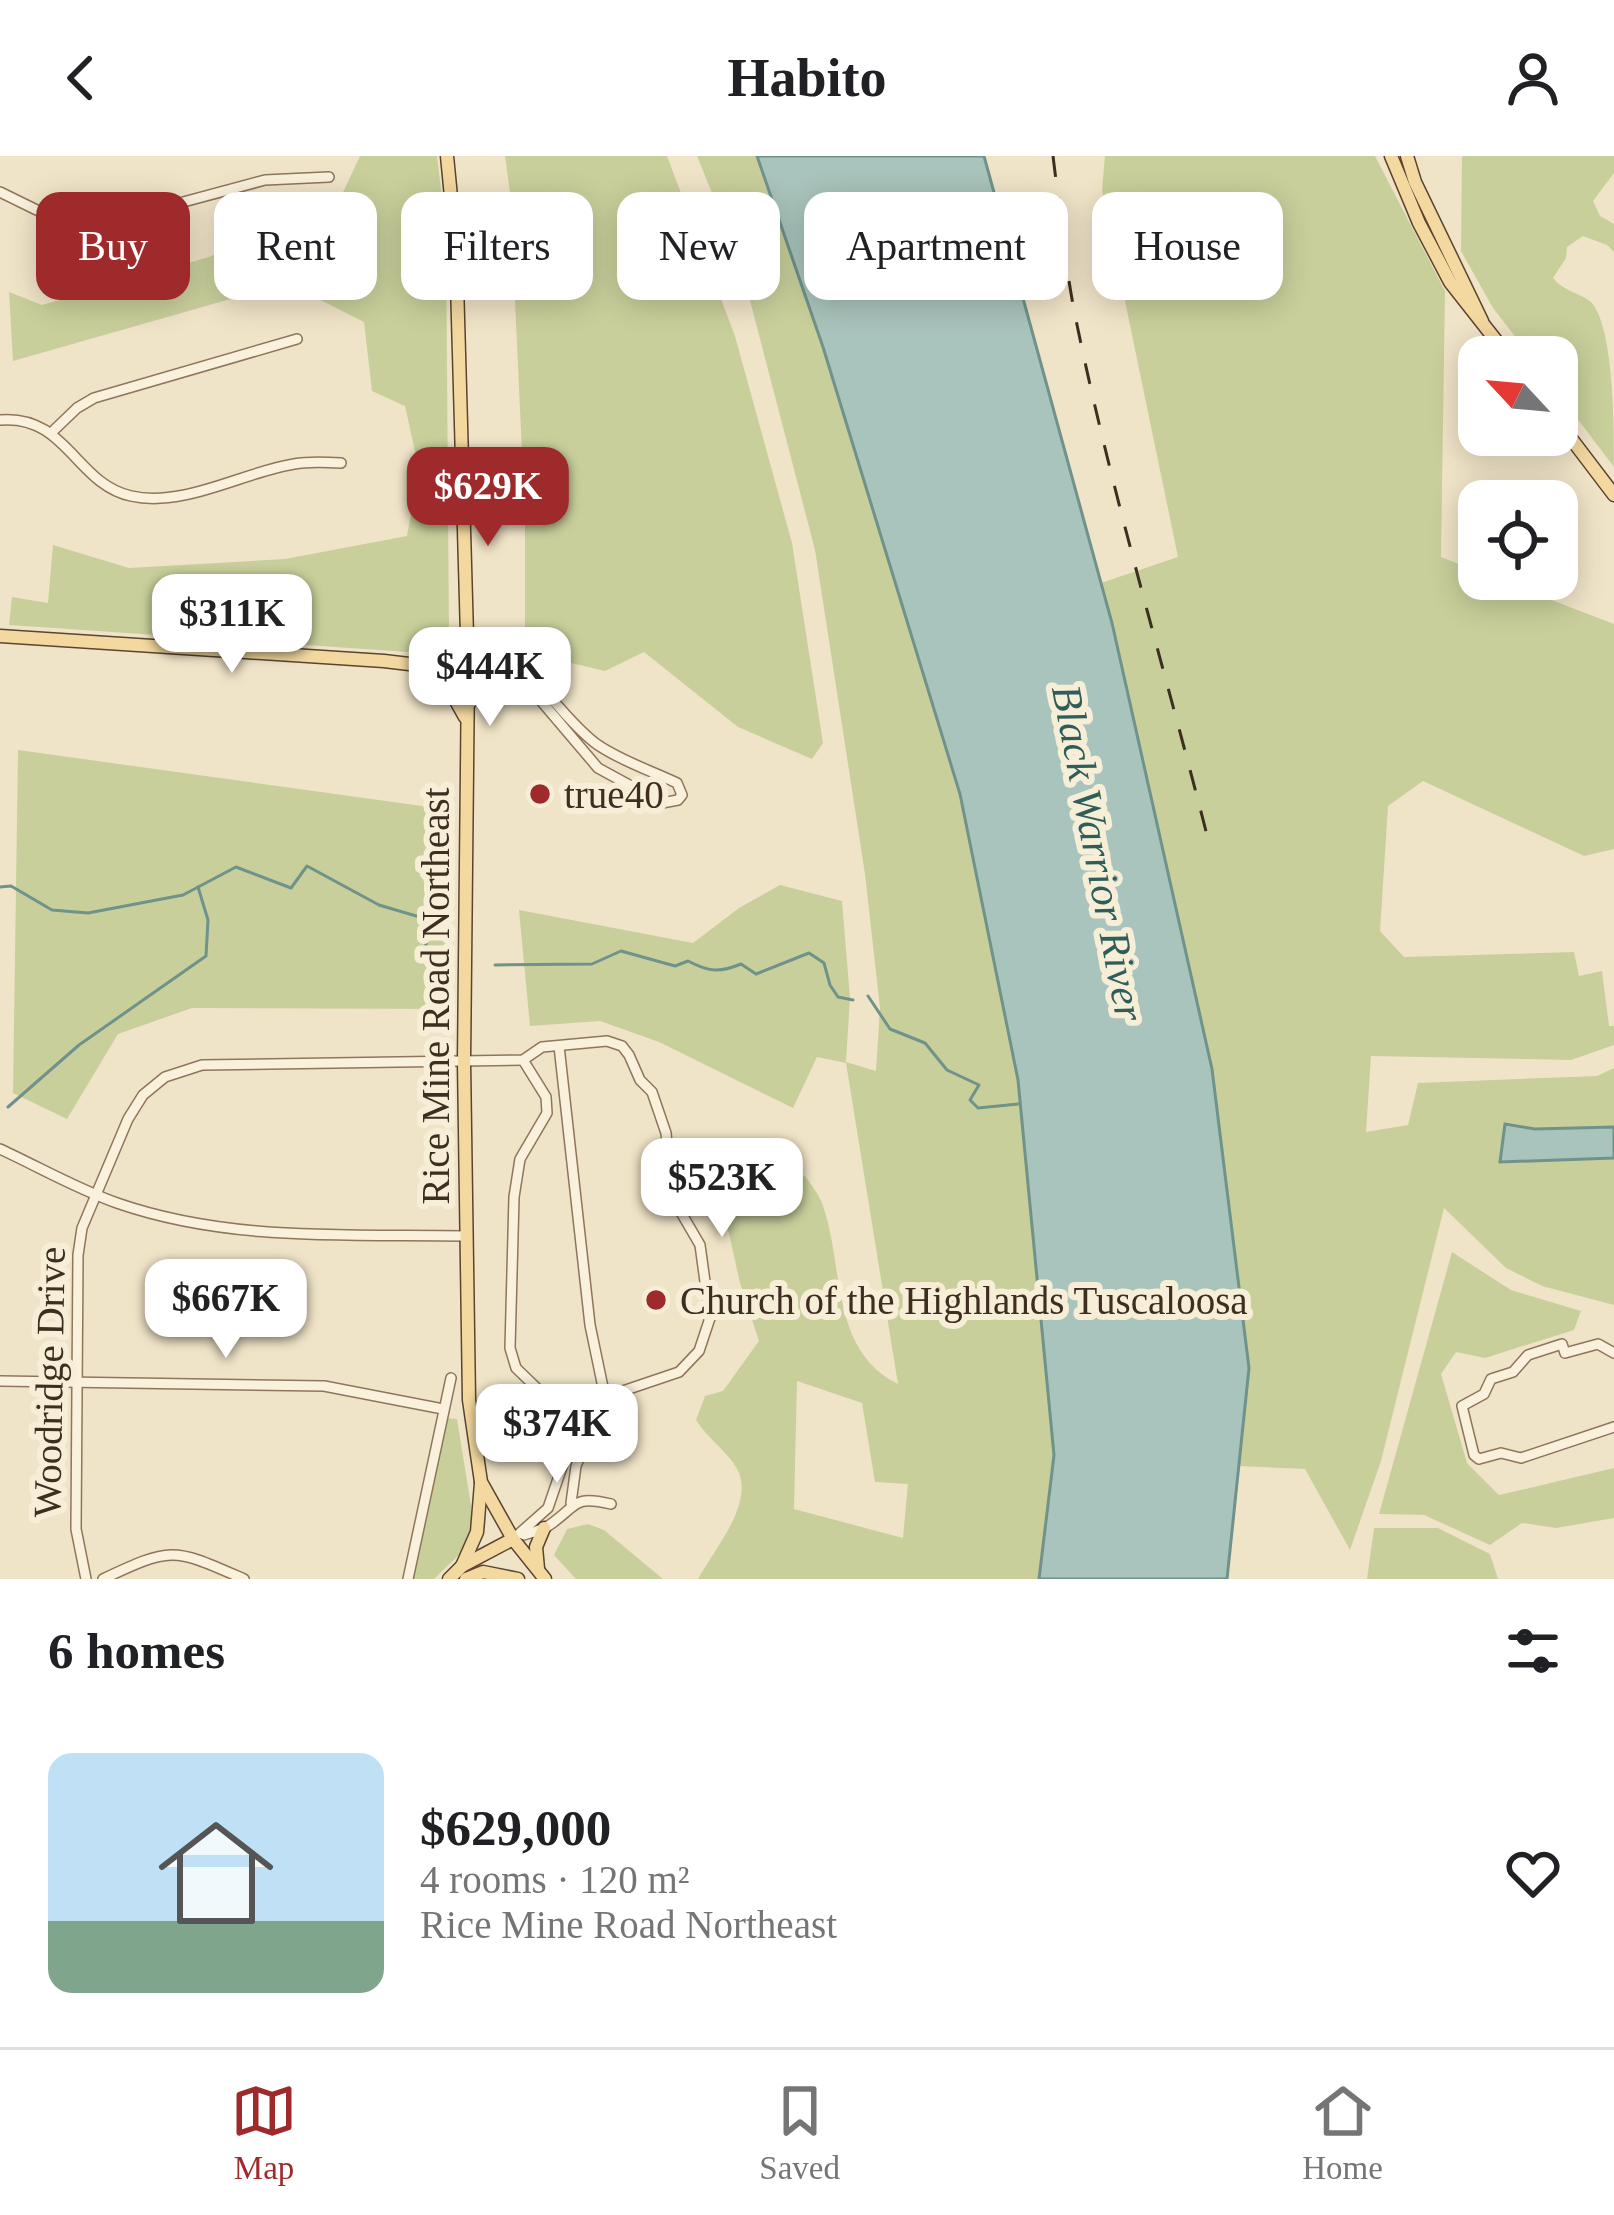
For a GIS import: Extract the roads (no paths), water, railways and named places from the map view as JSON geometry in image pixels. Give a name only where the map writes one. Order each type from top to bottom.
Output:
[{"type":"main road","name":"Rice Mine Road Northeast","points":[[447,156],[456,248],[467,671],[464,1062],[469,1400],[481,1482],[513,1539],[541,1575]]},
{"type":"main road","points":[[1391,156],[1450,282],[1493,336]]},
{"type":"main road","points":[[1407,156],[1482,322]]},
{"type":"main road","points":[[1578,448],[1614,495]]},
{"type":"main road","points":[[430,667],[452,651],[466,631]]},
{"type":"main road","points":[[0,636],[467,671]]},
{"type":"main road","points":[[430,667],[466,714]]},
{"type":"main road","points":[[464,1572],[476,1532],[481,1482]]},
{"type":"main road","points":[[541,1575],[536,1547],[544,1528]]},
{"type":"main road","points":[[449,1579],[513,1539]]},
{"type":"main road","points":[[464,1572],[518,1579]]},
{"type":"street","points":[[0,192],[53,218],[80,225],[109,222],[266,180],[329,177]]},
{"type":"street","points":[[51,433],[94,398],[297,340]]},
{"type":"street","points":[[0,420],[17,418],[51,433],[107,486],[142,499],[171,497],[290,464],[340,463]]},
{"type":"street","points":[[492,665],[509,667],[538,682],[593,742],[632,766],[677,783],[682,795],[662,803],[598,768],[520,683],[467,671],[492,665]]},
{"type":"street","points":[[466,714],[492,683],[508,679]]},
{"type":"street","points":[[513,1539],[548,1508],[576,1426],[605,1397],[679,1372],[699,1351],[710,1318],[705,1266],[692,1226],[672,1197],[666,1133],[652,1092],[622,1046],[607,1041],[559,1046],[590,1325],[605,1397],[576,1466],[572,1503]]},
{"type":"street","name":"Woodridge Drive","points":[[86,1579],[76,1529],[78,1255],[82,1228],[137,1103],[157,1082],[183,1070],[221,1064],[523,1060],[542,1047],[559,1046]]},
{"type":"street","points":[[523,1060],[546,1096],[547,1113],[520,1159],[514,1197],[510,1348],[516,1368],[576,1426]]},
{"type":"street","points":[[0,1148],[97,1195],[145,1212],[227,1230],[465,1236]]},
{"type":"street","points":[[1614,1353],[1598,1344],[1565,1353],[1562,1344],[1528,1355],[1513,1372],[1491,1378],[1484,1394],[1462,1406],[1479,1459],[1502,1453],[1521,1458],[1614,1427]]},
{"type":"street","points":[[408,1579],[451,1378]]},
{"type":"street","points":[[0,1382],[324,1386],[443,1409]]},
{"type":"street","points":[[513,1539],[544,1528],[572,1503],[591,1499],[611,1504]]},
{"type":"street","points":[[103,1579],[152,1557],[181,1553],[244,1579]]},
{"type":"water","points":[[757,156],[984,156],[994,192],[804,192],[804,292],[780,223],[780,192],[769,192]]},
{"type":"water","name":"Black Warrior River","points":[[807,300],[1023,300],[1112,623],[1212,1069],[1249,1368],[1227,1579],[1039,1579],[1054,1455],[1018,1080],[960,794]]},
{"type":"water","points":[[1505,1124],[1535,1129],[1614,1127],[1614,1158],[1500,1162]]},
{"type":"waterway","points":[[0,887],[11,886],[52,910],[88,913],[183,895],[236,867],[291,888],[307,866],[379,905],[433,921],[425,948],[427,962],[446,966]]},
{"type":"waterway","points":[[8,1107],[79,1045],[206,956],[208,920],[198,887]]},
{"type":"waterway","points":[[495,965],[592,964],[621,951],[675,966],[688,961],[720,970],[741,964],[756,974],[809,953],[824,963],[838,997],[853,1000]]},
{"type":"waterway","points":[[868,996],[890,1029],[925,1043],[947,1070],[979,1085],[970,1100],[978,1108],[1018,1104]]},
{"type":"railway","points":[[1053,156],[1069,279],[1090,385],[1208,839]]},
{"type":"place","name":"true40","points":[[540,794]]},
{"type":"place","name":"Church of the Highlands Tuscaloosa","points":[[656,1300]]}]
